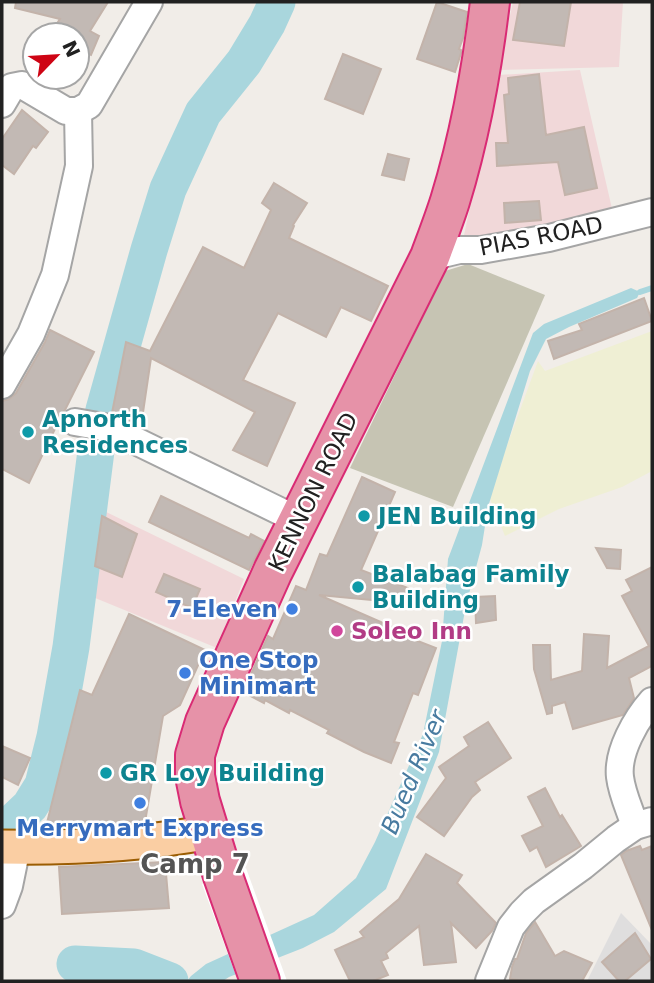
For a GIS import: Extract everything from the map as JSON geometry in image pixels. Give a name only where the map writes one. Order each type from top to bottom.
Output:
[{"type":"highway","name":"KENNON ROAD","points":[[260,981],[200,802],[195,776],[195,755],[205,722],[298,520],[430,257],[450,203],[467,138],[483,57],[490,2]]},
{"type":"main road","points":[[9,847],[149,841],[209,832]]},
{"type":"street","points":[[2,104],[12,87],[22,85],[66,111],[78,111],[89,106],[149,2]]},
{"type":"street","points":[[2,385],[31,334],[55,275],[79,166],[78,111]]},
{"type":"street","name":"PIAS ROAD","points":[[430,257],[459,250],[481,250],[549,238],[652,212]]},
{"type":"street","points":[[92,425],[298,520]]},
{"type":"street","points":[[489,981],[511,927],[522,913],[616,839],[644,824],[620,777],[621,762],[629,735],[652,701]]},
{"type":"street","points":[[2,905],[9,886],[9,847]]},
{"type":"shaded area","points":[[513,2],[623,2],[619,67],[498,70]]},
{"type":"shaded area","points":[[580,70],[613,213],[463,240],[498,75]]},
{"type":"shaded area","points":[[468,264],[545,295],[453,507],[350,468],[445,271]]},
{"type":"shaded area","points":[[98,508],[244,579],[217,648],[83,593]]},
{"type":"shaded area","points":[[621,913],[652,945],[652,981],[587,981]]},
{"type":"green space","points":[[652,331],[652,471],[622,487],[559,509],[505,536],[490,499],[538,361],[545,371]]},
{"type":"water","name":"Bued River","points":[[631,288],[640,292],[637,298],[546,339],[530,371],[488,507],[482,545],[466,605],[439,752],[386,889],[334,932],[303,948],[223,981],[187,981],[206,964],[314,915],[356,878],[423,734],[442,641],[448,559],[533,333],[544,324]]},
{"type":"pier","points":[[246,868],[287,981],[238,981],[202,884]]},
{"type":"building","points":[[16,2],[108,2],[91,29],[91,21],[59,21],[60,19],[15,8]]},
{"type":"building","points":[[437,2],[467,12],[459,49],[461,53],[455,72],[417,59]]},
{"type":"building","points":[[520,2],[571,2],[564,46],[513,40]]},
{"type":"building","points":[[91,32],[99,36],[91,55]]},
{"type":"building","points":[[343,54],[381,69],[363,114],[325,99]]},
{"type":"building","points":[[539,74],[546,135],[584,127],[597,188],[565,195],[558,162],[497,166],[496,143],[508,143],[504,95],[509,94],[508,78]]},
{"type":"building","points":[[22,110],[48,132],[36,148],[33,146],[14,174],[2,165],[2,139]]},
{"type":"building","points":[[388,154],[409,159],[404,180],[382,175]]},
{"type":"building","points":[[274,183],[307,203],[293,225],[289,238],[388,286],[371,321],[341,307],[326,337],[278,313],[243,380],[295,403],[267,466],[233,450],[255,412],[151,358],[141,426],[112,413],[126,342],[150,351],[203,247],[244,268],[271,210],[262,203]]},
{"type":"building","points":[[539,201],[541,220],[505,223],[504,203]]},
{"type":"building","points":[[644,298],[652,321],[554,359],[548,341],[582,330],[579,324]]},
{"type":"building","name":"Apnorth Residences","points":[[50,330],[94,352],[29,483],[2,469],[2,401],[16,393]]},
{"type":"building","points":[[362,477],[395,492],[361,570],[408,588],[403,603],[319,595],[399,630],[397,633],[436,648],[418,695],[413,693],[394,742],[399,743],[391,763],[327,733],[329,730],[290,710],[289,713],[243,692],[268,636],[273,639],[296,586],[306,590],[320,554],[327,556]]},
{"type":"building","points":[[161,496],[249,538],[251,534],[264,541],[249,570],[149,522]]},
{"type":"building","points":[[102,516],[137,534],[122,577],[95,566]]},
{"type":"building","points":[[596,548],[621,550],[620,569],[607,568]]},
{"type":"building","points":[[652,567],[652,666],[629,678],[634,698],[623,715],[573,729],[565,702],[552,706],[552,713],[547,714],[534,669],[533,645],[550,645],[551,680],[582,671],[584,634],[609,636],[607,668],[649,646],[622,596],[632,591],[626,580]]},
{"type":"building","points":[[164,574],[200,589],[192,608],[156,592]]},
{"type":"building","points":[[495,596],[496,620],[476,623],[475,597]]},
{"type":"building","name":"GR Loy Building","points":[[129,614],[205,650],[180,705],[163,716],[145,822],[46,827],[80,690],[92,695]]},
{"type":"building","points":[[488,722],[511,758],[475,782],[480,790],[444,836],[417,817],[446,778],[439,767],[469,746],[464,737]]},
{"type":"building","points":[[2,746],[30,758],[18,785],[2,777]]},
{"type":"building","points":[[545,788],[560,817],[562,815],[581,846],[546,867],[537,847],[530,851],[522,836],[543,826],[528,797]]},
{"type":"building","points":[[640,846],[642,850],[652,846],[652,930],[621,855]]},
{"type":"building","points":[[426,854],[462,875],[457,883],[496,923],[492,931],[476,948],[451,923],[456,962],[424,965],[419,926],[386,953],[388,958],[381,961],[388,975],[373,981],[350,981],[335,950],[364,937],[360,932],[399,899]]},
{"type":"building","points":[[165,862],[169,908],[62,914],[59,867]]},
{"type":"building","points":[[535,922],[555,956],[564,951],[592,963],[582,981],[510,979],[526,933]]},
{"type":"building","points":[[635,933],[651,959],[625,981],[619,981],[602,962]]},
{"type":"waterway","points":[[7,828],[30,806],[43,785],[55,737],[71,647],[97,443],[104,410],[168,189],[203,113],[244,62],[277,2]]},
{"type":"waterway","points":[[640,292],[652,288]]},
{"type":"waterway","points":[[75,964],[134,967],[170,981]]},
{"type":"place","name":"Apnorth Residences","points":[[28,432]]},
{"type":"place","name":"JEN Building","points":[[364,516]]},
{"type":"place","name":"Balabag Family Building","points":[[358,587]]},
{"type":"place","name":"7-Eleven","points":[[292,609]]},
{"type":"place","name":"Soleo Inn","points":[[337,631]]},
{"type":"place","name":"One Stop Minimart","points":[[185,673]]},
{"type":"place","name":"GR Loy Building","points":[[106,773]]},
{"type":"place","name":"Merrymart Express","points":[[140,803]]},
{"type":"district","name":"Camp 7","points":[[195,864]]}]
